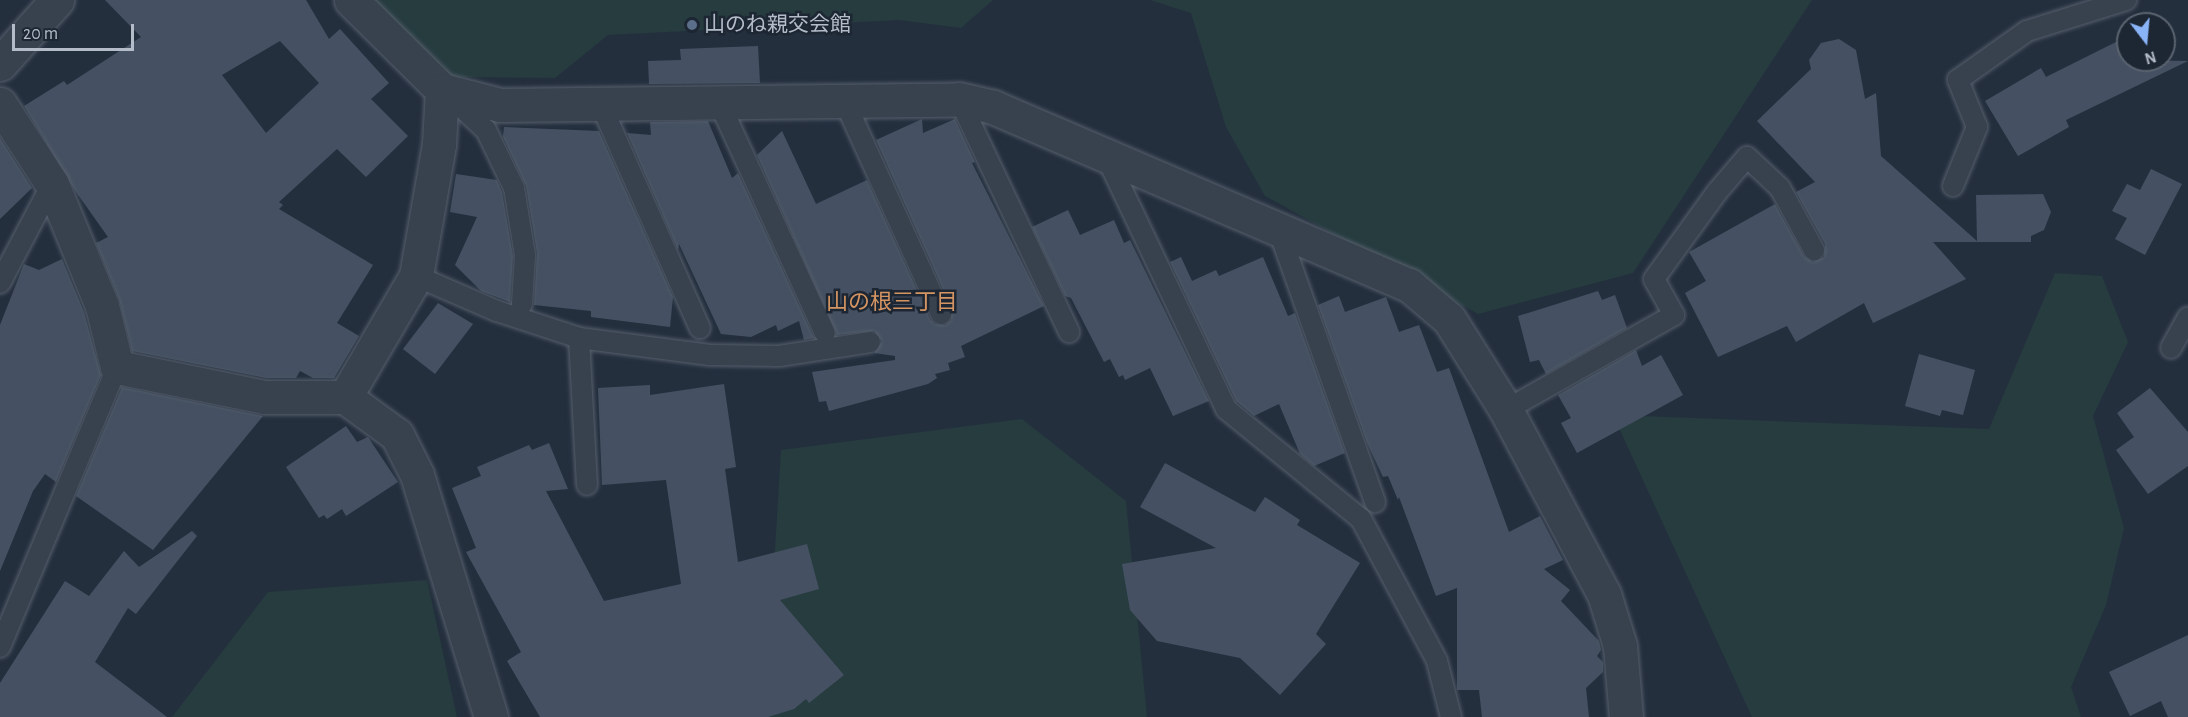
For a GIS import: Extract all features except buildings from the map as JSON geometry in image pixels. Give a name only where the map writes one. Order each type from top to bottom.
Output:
[{"type":"street","points":[[0,64],[57,0]]},
{"type":"street","points":[[351,0],[442,90],[500,105],[959,99],[993,107],[1107,158],[1409,285],[1449,319],[1506,410],[1604,594],[1620,646],[1626,717]]},
{"type":"street","points":[[345,397],[416,276],[439,144],[442,90]]},
{"type":"street","points":[[0,104],[52,184],[102,306],[117,367],[264,397],[345,397],[397,435],[417,475],[491,717]]},
{"type":"lane","points":[[1953,186],[1977,127],[1958,80],[2027,31],[2126,0]]},
{"type":"lane","points":[[442,90],[486,130],[514,188],[525,255],[522,304]]},
{"type":"lane","points":[[959,99],[1069,332]]},
{"type":"lane","points":[[844,100],[941,314]]},
{"type":"lane","points":[[719,102],[825,333]]},
{"type":"lane","points":[[601,105],[700,328]]},
{"type":"lane","points":[[1506,410],[1674,315],[1654,279],[1717,192],[1747,157],[1780,188],[1814,250]]},
{"type":"lane","points":[[1107,158],[1226,409],[1361,519],[1437,661],[1451,717]]},
{"type":"lane","points":[[0,283],[52,184]]},
{"type":"lane","points":[[1278,228],[1375,502]]},
{"type":"lane","points":[[416,276],[496,311],[579,338],[710,355],[756,356],[825,352],[870,342]]},
{"type":"lane","points":[[2171,348],[2188,317]]},
{"type":"lane","points":[[579,338],[587,485]]},
{"type":"lane","points":[[0,647],[117,367]]},
{"type":"green space","points":[[372,0],[993,0],[961,28],[899,20],[608,35],[555,78],[453,77]]},
{"type":"green space","points":[[1150,0],[1812,0],[1633,273],[1478,314],[1265,196],[1226,127],[1191,13]]},
{"type":"green space","points":[[2055,273],[2102,276],[2128,342],[2093,416],[2124,528],[2106,605],[2071,687],[2081,717],[1752,717],[1613,415],[1989,429]]},
{"type":"green space","points":[[1022,419],[1126,501],[1147,717],[765,717],[781,450]]},
{"type":"green space","points":[[427,580],[457,717],[172,717],[268,592]]},
{"type":"place","name":"山のね親交会館","points":[[692,25]]},
{"type":"district","name":"山の根三丁目","points":[[892,303]]}]
